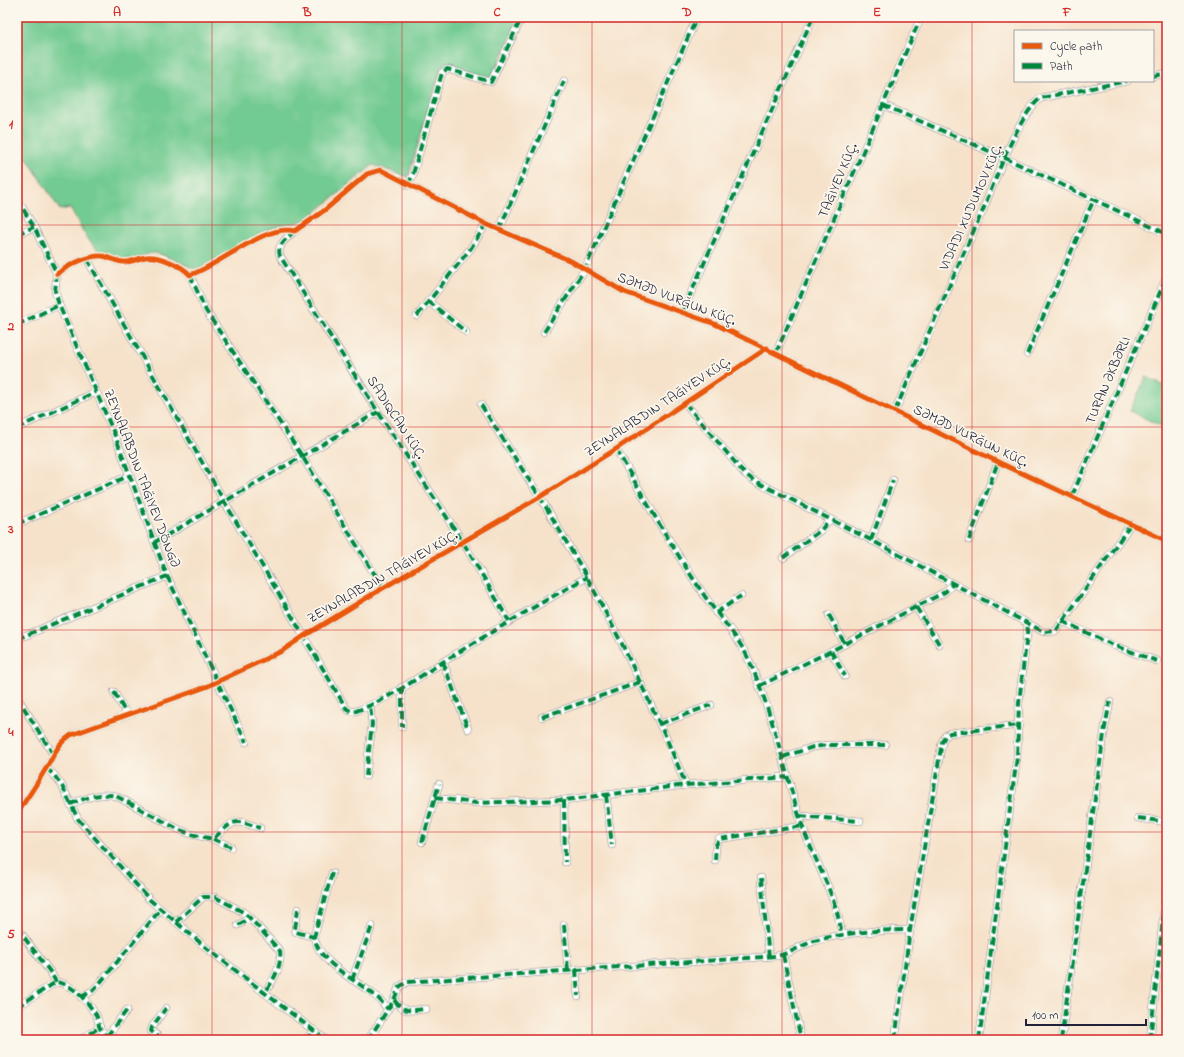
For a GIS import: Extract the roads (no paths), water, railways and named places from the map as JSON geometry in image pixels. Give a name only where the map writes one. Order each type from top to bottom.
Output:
[{"type":"street","points":[[408,185],[442,73],[447,69],[491,82],[522,17]]},
{"type":"street","points":[[544,332],[584,269],[698,17]]},
{"type":"street","points":[[683,311],[813,17]]},
{"type":"street","points":[[776,353],[921,17]]},
{"type":"street","points":[[1154,76],[1167,73]]},
{"type":"street","points":[[499,230],[564,81]]},
{"type":"street","name":"VIDADI XUDUMOV KÜÇ.","points":[[895,411],[1005,158],[1028,111],[1034,103],[1041,98],[1122,82]]},
{"type":"street","points":[[883,105],[1005,158],[1167,234]]},
{"type":"street","name":"SƏMƏD VURĞUN KÜÇ.","points":[[509,621],[463,542],[378,412],[280,256],[279,248],[283,241],[325,210],[368,174],[374,171],[381,170],[486,224],[571,261],[624,292],[683,311],[716,324],[998,462],[1167,541]]},
{"type":"street","points":[[17,199],[34,227],[57,274],[55,291],[59,305],[131,475],[167,576],[246,742]]},
{"type":"street","points":[[1026,354],[1094,199]]},
{"type":"street","points":[[417,316],[471,248],[486,224]]},
{"type":"street","points":[[17,234],[34,227]]},
{"type":"street","points":[[190,275],[205,269],[268,234],[281,230],[295,231]]},
{"type":"street","points":[[57,274],[64,269],[88,259],[104,256],[126,262],[153,257],[186,268],[206,311],[302,456],[383,588]]},
{"type":"street","points":[[88,259],[224,501],[346,708],[354,712],[370,705],[509,621],[587,577]]},
{"type":"street","name":"TURAN ƏKBƏRLI","points":[[1072,496],[1167,276]]},
{"type":"street","points":[[428,302],[466,332]]},
{"type":"street","points":[[17,325],[59,305]]},
{"type":"street","points":[[17,812],[46,768],[58,745],[71,735],[218,681],[282,651],[383,588],[540,497],[616,449],[767,348]]},
{"type":"street","points":[[17,428],[96,392]]},
{"type":"street","points":[[685,403],[744,473],[768,489],[871,540],[1028,625],[1044,632],[1056,631],[1131,524]]},
{"type":"street","points":[[481,405],[540,497],[587,577],[660,724],[682,772],[686,786]]},
{"type":"street","points":[[155,542],[378,412]]},
{"type":"street","points":[[616,449],[699,588],[716,613],[742,646],[759,686],[783,757],[803,826],[838,915],[842,936]]},
{"type":"street","points":[[969,540],[998,462]]},
{"type":"street","points":[[17,524],[131,475]]},
{"type":"street","points":[[871,540],[894,480]]},
{"type":"street","points":[[784,558],[821,530],[829,520]]},
{"type":"street","points":[[17,639],[167,576]]},
{"type":"street","points":[[759,686],[845,644],[945,592],[953,584]]},
{"type":"street","points":[[716,613],[741,596]]},
{"type":"street","points":[[916,607],[939,644]]},
{"type":"street","points":[[829,615],[845,644]]},
{"type":"street","points":[[1062,621],[1115,646],[1157,661]]},
{"type":"street","points":[[979,1040],[1016,765],[1020,695],[1028,625]]},
{"type":"street","points":[[831,651],[845,676]]},
{"type":"street","points":[[443,662],[468,729]]},
{"type":"street","points":[[542,717],[640,682]]},
{"type":"street","points":[[402,687],[402,727]]},
{"type":"street","points":[[114,692],[127,715]]},
{"type":"street","points":[[17,697],[53,754]]},
{"type":"street","points":[[1061,1040],[1105,727],[1110,702]]},
{"type":"street","points":[[366,776],[372,724],[370,705]]},
{"type":"street","points":[[660,724],[711,705]]},
{"type":"street","points":[[895,1040],[910,930],[944,736],[950,733],[1019,725]]},
{"type":"street","points":[[783,757],[813,747],[828,745],[885,745]]},
{"type":"street","points":[[46,768],[58,780],[78,819],[86,829],[160,910],[326,1040]]},
{"type":"street","points":[[435,798],[476,803],[564,800],[686,786],[788,777]]},
{"type":"street","points":[[422,842],[439,784]]},
{"type":"street","points":[[70,804],[98,793],[116,796],[191,834],[213,839],[232,847]]},
{"type":"street","points":[[606,796],[612,845]]},
{"type":"street","points":[[564,800],[565,862]]},
{"type":"street","points":[[800,816],[860,821]]},
{"type":"street","points":[[1138,818],[1167,822]]},
{"type":"street","points":[[213,839],[235,821],[260,828]]},
{"type":"street","points":[[715,860],[716,844],[719,840],[803,826]]},
{"type":"street","points":[[332,873],[314,937],[320,951],[352,980],[372,993],[388,1009]]},
{"type":"street","points":[[761,878],[769,957]]},
{"type":"street","points":[[1150,1040],[1167,882]]},
{"type":"street","points":[[176,922],[203,897],[210,896],[236,908],[250,918],[280,951],[281,959],[278,970],[266,993]]},
{"type":"street","points":[[298,909],[295,929],[296,932],[314,937]]},
{"type":"street","points":[[81,997],[92,991],[99,984],[160,910]]},
{"type":"street","points":[[238,925],[250,918]]},
{"type":"street","points":[[564,925],[568,970]]},
{"type":"street","points":[[352,980],[372,926]]},
{"type":"street","points":[[17,928],[52,973],[56,982]]},
{"type":"street","points":[[368,1040],[394,1000],[399,987],[407,982],[521,975],[576,969],[769,957],[783,955],[817,940],[874,931],[910,930]]},
{"type":"street","points":[[783,955],[801,1040]]},
{"type":"street","points":[[576,969],[578,996]]},
{"type":"street","points":[[17,1007],[56,982],[68,985],[94,1012],[100,1027],[109,1038],[128,1010]]},
{"type":"street","points":[[394,1000],[401,1009],[426,1009]]},
{"type":"street","points":[[163,1040],[151,1031],[152,1027],[166,1008]]},
{"type":"street","points":[[80,1040],[100,1027]]},
{"type":"street","points":[[306,1040],[314,1030]]}]
